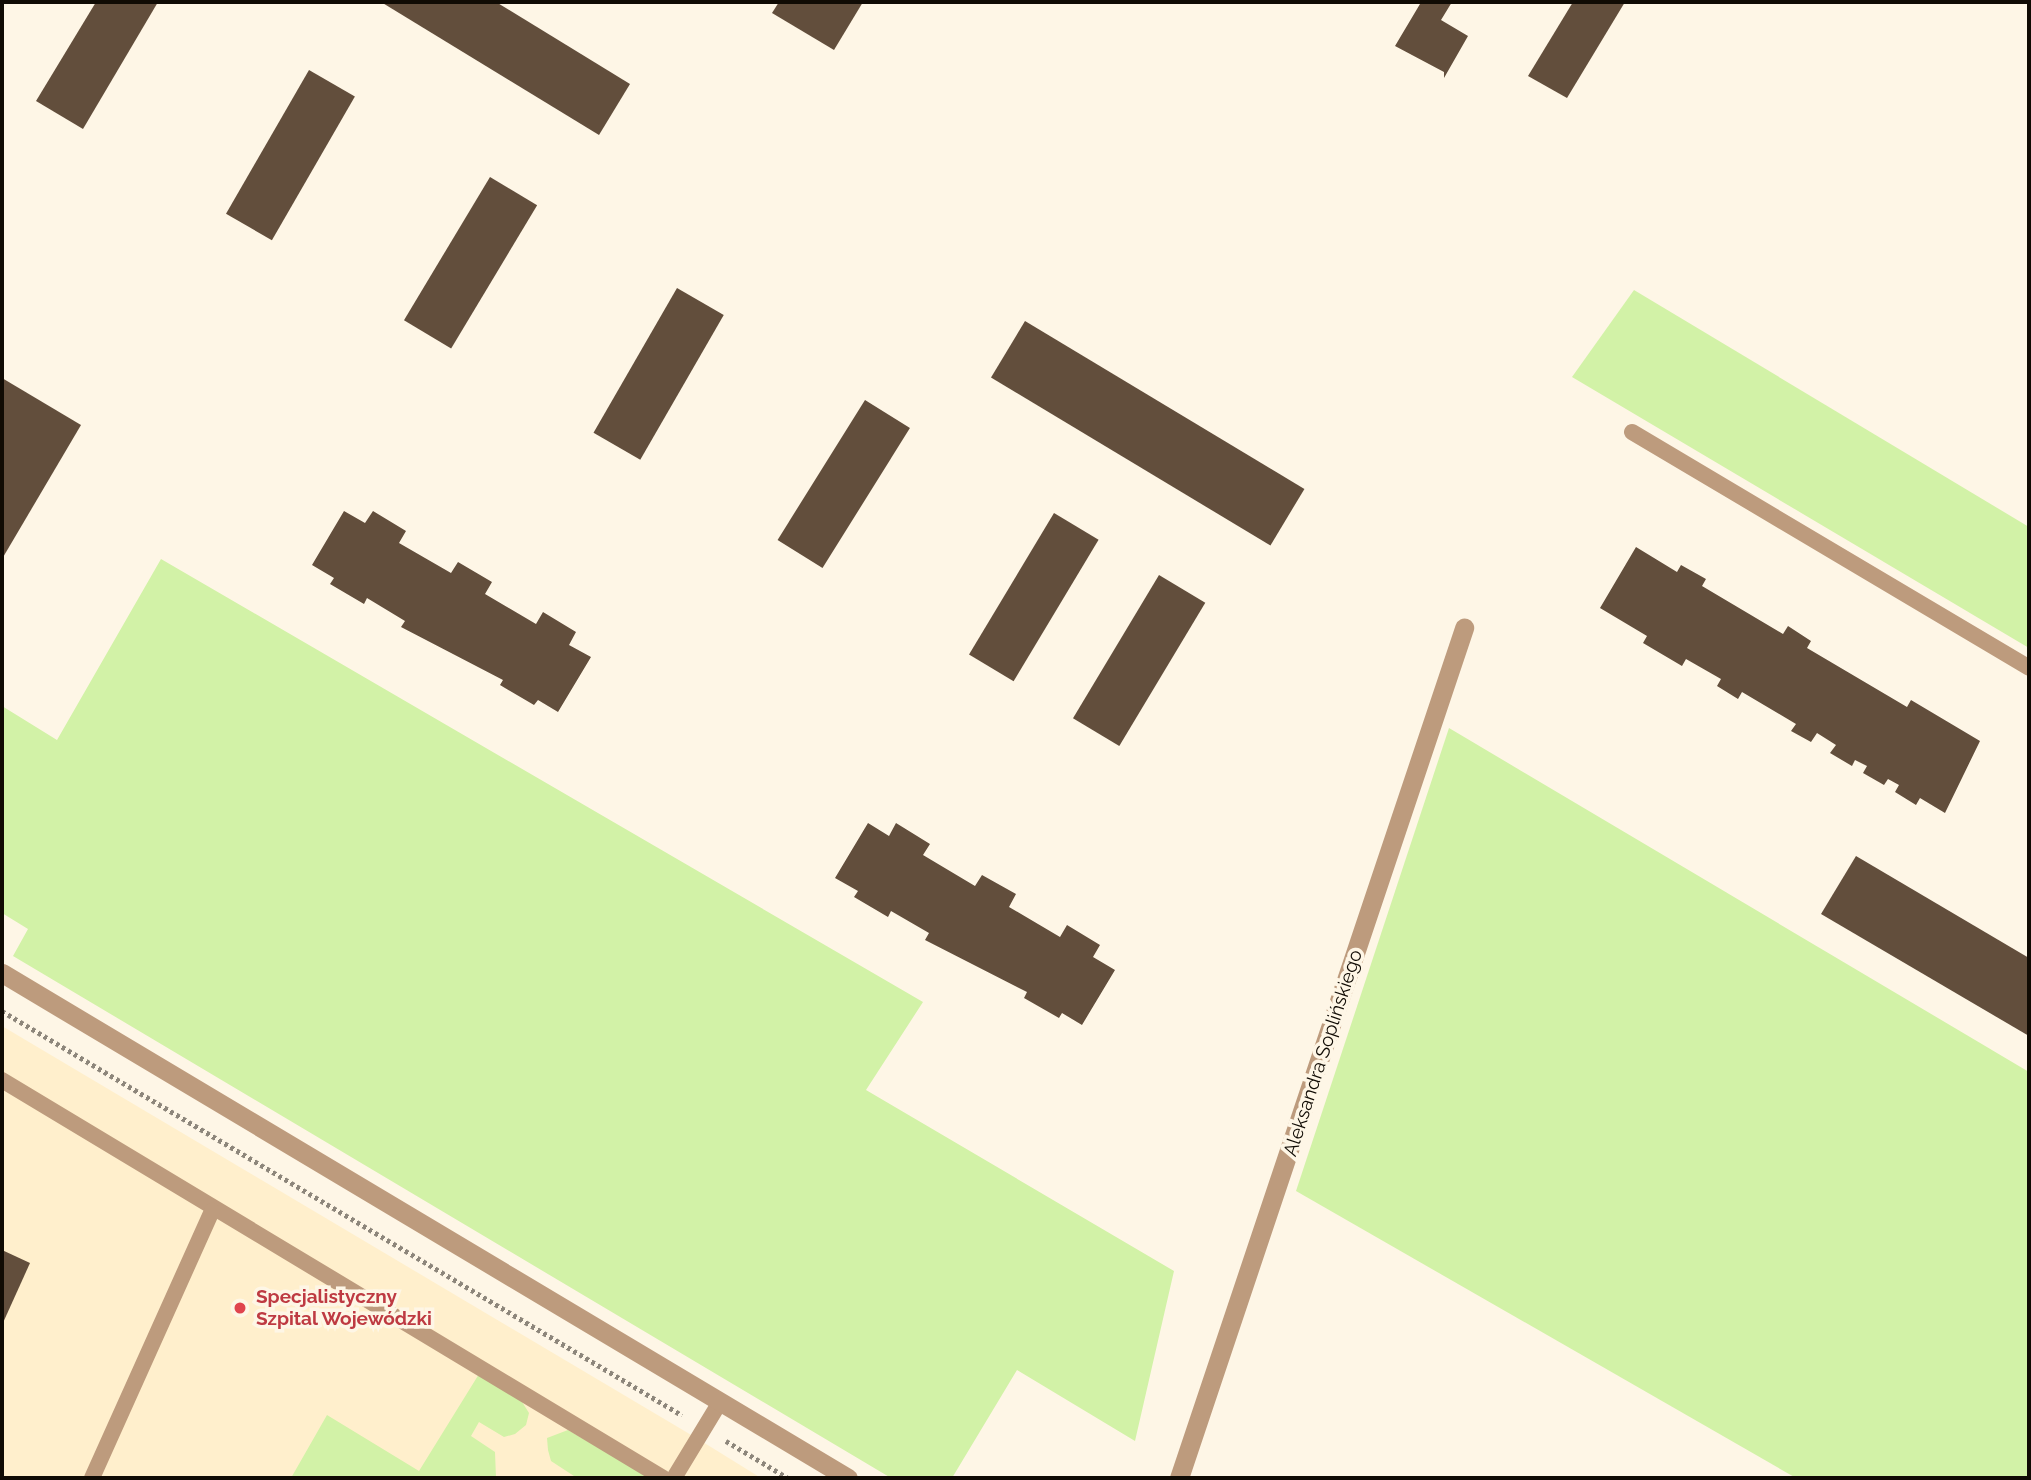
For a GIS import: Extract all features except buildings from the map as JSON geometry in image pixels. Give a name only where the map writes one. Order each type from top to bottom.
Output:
[{"type":"street","name":"Aleksandra Soplińskiego","points":[[1180,1478],[1464,628]]},
{"type":"street","points":[[2,973],[848,1478]]},
{"type":"lane","points":[[1632,432],[2029,668]]},
{"type":"lane","points":[[2,1080],[212,1211],[663,1478]]},
{"type":"lane","points":[[92,1478],[212,1211]]},
{"type":"lane","points":[[674,1478],[720,1402]]},
{"type":"path","points":[[2,1011],[788,1478]]},
{"type":"shaded area","name":"Specjalistyczny Szpital Wojewódzki","points":[[2,1026],[698,1439],[761,1478],[2,1478]]},
{"type":"green space","points":[[1634,290],[2029,527],[2029,648],[1572,377]]},
{"type":"green space","points":[[161,559],[923,1002],[866,1090],[1174,1271],[1135,1441],[1017,1370],[952,1478],[891,1478],[13,956],[28,929],[2,913],[2,706],[57,740]]},
{"type":"green space","points":[[1449,728],[2029,1072],[2029,1478],[1796,1478],[1296,1191]]},
{"type":"green space","points":[[479,1374],[519,1397],[529,1413],[526,1425],[515,1434],[504,1437],[479,1422],[471,1436],[495,1452],[496,1478],[291,1478],[327,1415],[419,1471]]},
{"type":"green space","points":[[568,1430],[650,1478],[577,1478],[551,1461],[548,1450],[547,1438]]},
{"type":"place","name":"Specjalistyczny Szpital Wojewódzki","points":[[240,1308]]}]
